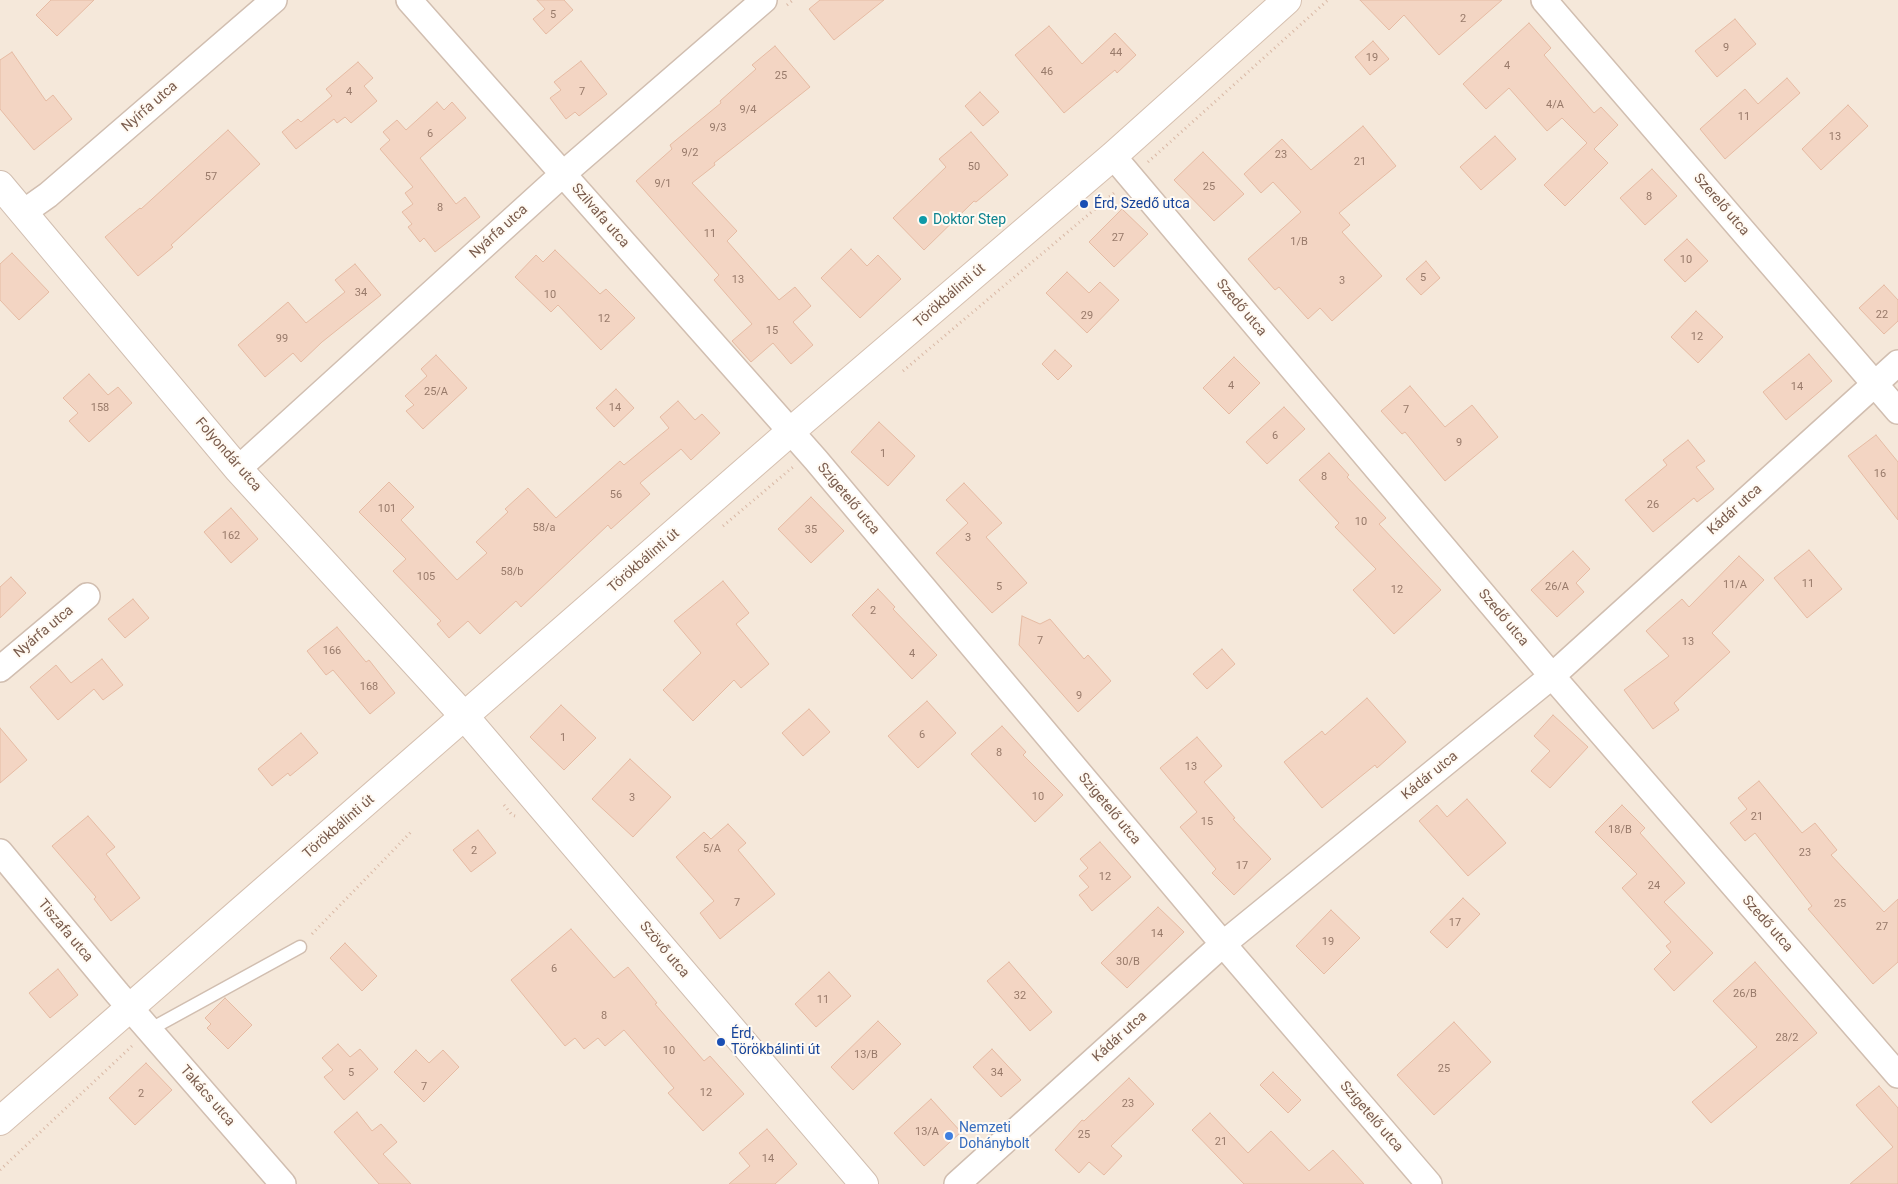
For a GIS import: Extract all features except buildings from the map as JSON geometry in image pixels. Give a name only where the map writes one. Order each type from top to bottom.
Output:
[{"type":"main road","name":"Törökbálinti út","points":[[0,1121],[131,1009],[790,432],[1113,156],[1287,0]]},
{"type":"main road","name":"Folyondár utca","points":[[0,185],[238,469],[465,717]]},
{"type":"main road","name":"Szövő utca","points":[[465,717],[864,1184]]},
{"type":"street","name":"Nyírfa utca","points":[[24,212],[55,189],[274,0]]},
{"type":"street","name":"Szilvafa utca","points":[[409,0],[790,432]]},
{"type":"street","name":"Nyárfa utca","points":[[238,469],[563,174],[764,0]]},
{"type":"street","name":"Szerelő utca","points":[[1544,0],[1898,411]]},
{"type":"street","name":"Szedő utca","points":[[1113,156],[1552,676],[1898,1075]]},
{"type":"street","name":"Kádár utca","points":[[957,1184],[1223,944],[1552,676],[1898,363]]},
{"type":"street","name":"Szigetelő utca","points":[[790,432],[1223,944],[1429,1184]]},
{"type":"street","name":"Nyárfa utca","points":[[0,669],[88,596]]},
{"type":"street","name":"Tiszafa utca","points":[[0,852],[131,1009]]},
{"type":"street","name":"Takács utca","points":[[131,1009],[283,1184]]},
{"type":"lane","points":[[149,1030],[300,947]]},
{"type":"path","points":[[300,947],[410,832]]},
{"type":"path","points":[[0,1170],[149,1030]]},
{"type":"shaded area","points":[[0,0],[1898,0],[1898,1184],[0,1184]]},
{"type":"place","name":"Érd, Szedő utca","points":[[1084,204]]},
{"type":"place","name":"Doktor Step","points":[[923,220]]},
{"type":"place","name":"Érd, Törökbálinti út","points":[[721,1042]]},
{"type":"place","name":"Nemzeti Dohánybolt","points":[[949,1136]]}]
